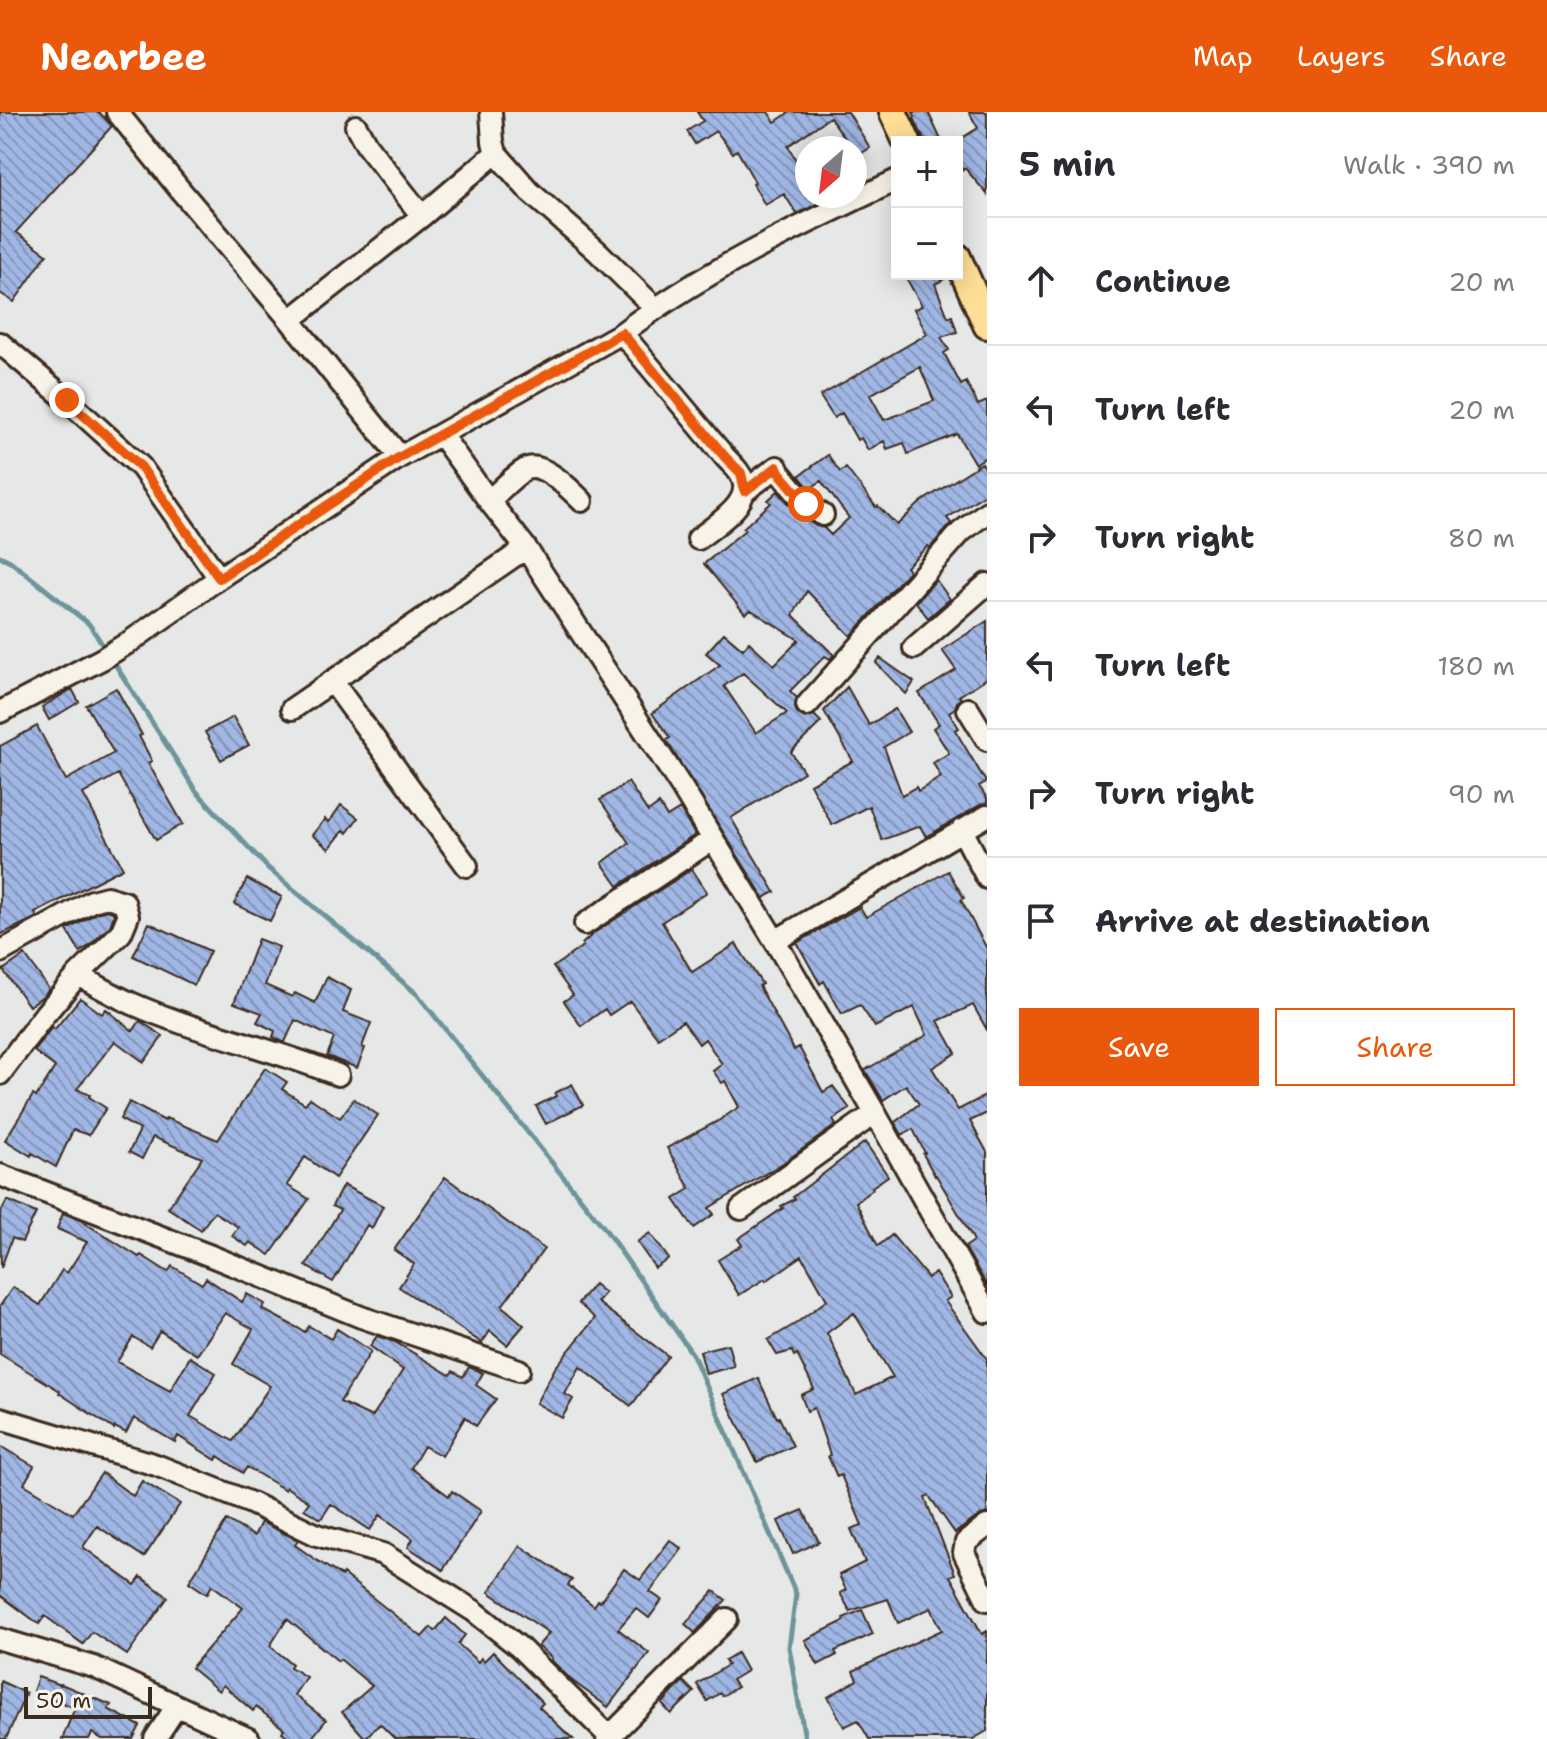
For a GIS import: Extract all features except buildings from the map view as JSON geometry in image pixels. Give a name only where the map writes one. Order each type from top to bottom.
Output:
[{"type":"main road","points":[[893,112],[904,136]]},
{"type":"main road","points":[[963,270],[986,321]]},
{"type":"street","points":[[117,112],[400,457]]},
{"type":"street","points":[[491,112],[496,153],[530,192],[655,308]]},
{"type":"street","points":[[356,126],[367,146],[422,216]]},
{"type":"street","points":[[290,320],[496,153]]},
{"type":"street","points":[[0,712],[131,641],[400,457],[622,333],[655,308],[768,242],[891,183]]},
{"type":"street","points":[[622,333],[741,473],[745,491],[741,503],[698,539]]},
{"type":"street","points":[[0,343],[141,467],[219,578]]},
{"type":"street","points":[[441,435],[526,548],[682,788],[775,941],[987,1312]]},
{"type":"street","points":[[489,501],[526,468],[534,466],[569,488],[582,501]]},
{"type":"street","points":[[745,491],[777,467],[806,504],[823,515]]},
{"type":"street","points":[[807,705],[961,532],[987,512]]},
{"type":"street","points":[[292,709],[526,548]]},
{"type":"street","points":[[914,648],[987,584]]},
{"type":"street","points":[[332,681],[467,866]]},
{"type":"street","points":[[968,709],[987,740]]},
{"type":"street","points":[[775,941],[987,816]]},
{"type":"street","points":[[962,830],[987,878]]},
{"type":"street","points":[[585,924],[713,839]]},
{"type":"street","points":[[0,952],[92,901],[107,897],[124,902],[128,916],[121,933],[78,975],[0,1074]]},
{"type":"street","points":[[78,975],[131,1003],[172,1019],[338,1075]]},
{"type":"street","points":[[741,1209],[875,1113]]},
{"type":"street","points":[[0,1175],[361,1317],[519,1370]]},
{"type":"street","points":[[0,1418],[156,1465],[251,1503],[317,1535],[383,1554],[474,1611],[519,1647],[610,1738],[727,1619]]},
{"type":"street","points":[[987,1526],[966,1542],[964,1553],[987,1600]]},
{"type":"street","points":[[0,1639],[94,1667],[249,1739]]},
{"type":"street","points":[[155,1739],[176,1707]]},
{"type":"waterway","points":[[0,556],[89,624],[106,650]]},
{"type":"waterway","points":[[111,658],[196,791],[268,868],[417,994],[605,1229],[693,1355],[796,1594],[789,1647],[805,1739]]},
{"type":"route","points":[[67,400],[141,467],[219,578],[400,457],[622,333],[741,473],[745,491],[777,467],[806,504]]}]
